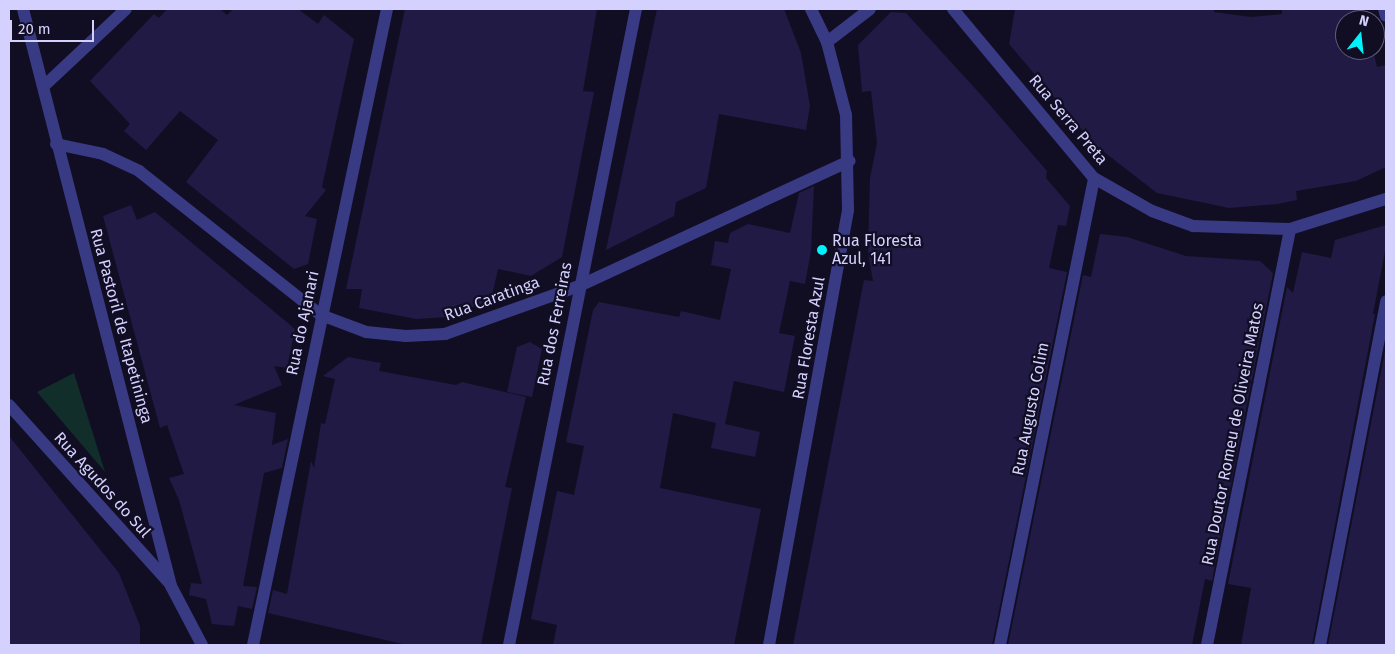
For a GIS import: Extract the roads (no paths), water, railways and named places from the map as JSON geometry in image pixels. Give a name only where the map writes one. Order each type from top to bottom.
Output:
[{"type":"street","name":"Rua Pastoril de Itapetininga","points":[[23,9],[44,86],[56,144],[172,586],[202,645]]},
{"type":"street","points":[[44,86],[126,9]]},
{"type":"street","name":"Rua do Ajanari","points":[[253,645],[387,9]]},
{"type":"street","name":"Rua dos Ferreiras","points":[[509,645],[579,286],[636,9]]},
{"type":"street","name":"Rua Floresta Azul","points":[[769,645],[848,210],[846,115],[827,42],[811,9]]},
{"type":"street","points":[[827,42],[870,9]]},
{"type":"street","name":"Rua Serra Preta","points":[[953,9],[1094,178],[1152,211],[1194,226],[1290,229],[1386,199]]},
{"type":"street","points":[[1384,9],[1386,16]]},
{"type":"street","name":"Rua Caratinga","points":[[56,144],[103,154],[139,171],[321,315],[366,332],[406,336],[444,334],[579,286],[848,161]]},
{"type":"street","name":"Rua Augusto Colim","points":[[1000,645],[1094,178]]},
{"type":"street","name":"Rua Doutor Romeu de Oliveira Matos","points":[[1207,645],[1290,229]]},
{"type":"street","points":[[1320,645],[1386,301]]},
{"type":"street","name":"Rua Agudos do Sul","points":[[9,405],[172,586]]},
{"type":"place","name":"Rua Floresta Azul, 141","points":[[822,250]]}]
